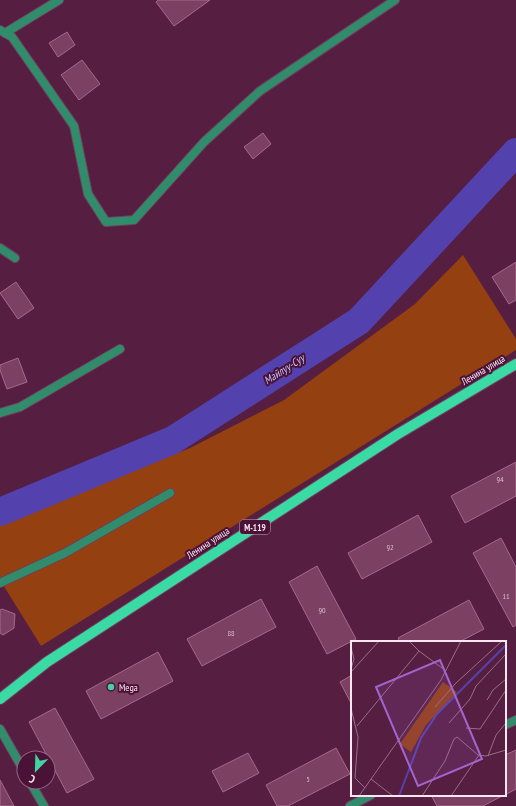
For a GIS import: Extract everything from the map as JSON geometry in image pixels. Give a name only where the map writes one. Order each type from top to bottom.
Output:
[{"type":"main road","name":"Ленина улица","points":[[0,699],[47,662],[345,468],[398,434],[516,364]]},
{"type":"street","points":[[3,32],[59,0]]},
{"type":"street","points":[[3,32],[12,37],[74,126],[88,194],[106,222],[134,220],[204,142],[260,91],[396,0]]},
{"type":"street","points":[[0,248],[15,258]]},
{"type":"street","points":[[0,413],[20,407],[120,349]]},
{"type":"street","points":[[0,583],[65,553],[170,493]]},
{"type":"street","points":[[506,725],[516,720]]},
{"type":"street","points":[[0,729],[16,757]]},
{"type":"street","points":[[35,790],[44,806]]},
{"type":"street","points":[[350,806],[369,796]]},
{"type":"shaded area","points":[[463,255],[516,339],[516,350],[41,646],[0,580],[0,523],[190,448],[284,400],[415,304]]},
{"type":"building","points":[[158,0],[210,0],[174,26],[156,2]]},
{"type":"building","points":[[67,32],[75,45],[58,57],[49,43]]},
{"type":"building","points":[[82,60],[100,84],[79,100],[61,75]]},
{"type":"building","points":[[263,133],[271,144],[253,159],[244,147]]},
{"type":"building","points":[[516,262],[516,300],[509,304],[492,277]]},
{"type":"building","points":[[16,282],[34,308],[18,319],[0,293]]},
{"type":"building","points":[[18,358],[27,382],[7,389],[0,370],[0,365]]},
{"type":"building","points":[[516,462],[516,496],[465,523],[451,496]]},
{"type":"building","points":[[418,515],[432,542],[362,579],[348,553]]},
{"type":"building","points":[[501,538],[516,567],[516,625],[513,627],[473,553]]},
{"type":"building","points":[[317,566],[356,639],[327,654],[289,582]]},
{"type":"building","points":[[261,599],[276,627],[202,666],[187,639]]},
{"type":"building","points":[[469,600],[484,629],[461,641],[400,641],[398,638]]},
{"type":"building","points":[[2,609],[15,614],[14,628],[3,635],[0,633],[0,610]]},
{"type":"building","points":[[158,652],[173,681],[101,719],[86,691]]},
{"type":"building","points":[[351,676],[351,703],[340,682]]},
{"type":"building","points":[[55,708],[94,779],[67,793],[56,772],[56,750],[44,750],[29,722]]},
{"type":"building","points":[[336,748],[350,774],[288,806],[277,806],[266,785]]},
{"type":"building","points":[[516,750],[516,789],[506,794],[506,755]]},
{"type":"building","points":[[248,753],[259,773],[223,792],[212,771]]},
{"type":"building","points":[[0,780],[14,806],[0,806]]},
{"type":"building","points":[[432,796],[502,796],[483,806],[437,806]]},
{"type":"waterway","name":"Майлуу-Суу","points":[[0,512],[173,440],[359,321],[516,152]]},
{"type":"place","name":"Mega","points":[[111,687]]}]
